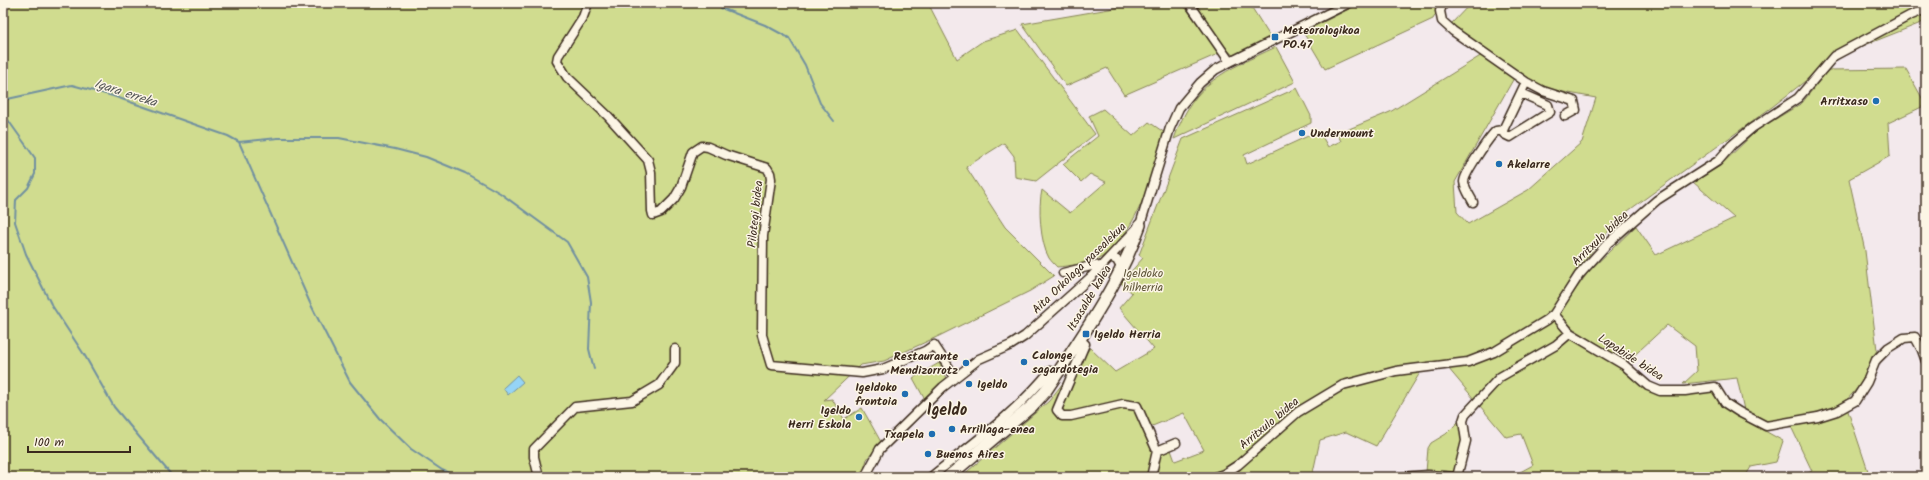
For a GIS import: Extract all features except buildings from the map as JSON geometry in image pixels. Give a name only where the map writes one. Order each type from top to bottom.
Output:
[{"type":"street","name":"Pilotegi bidea","points":[[585,3],[587,6],[583,17],[558,56],[557,61],[567,77],[641,150],[648,160],[651,172],[652,211],[654,215],[656,216],[666,208],[681,187],[693,152],[698,148],[708,147],[726,155],[767,168],[770,172],[771,179],[763,236],[762,335],[771,365],[862,373],[883,369],[925,351],[934,345],[955,377]]},
{"type":"street","points":[[1189,3],[1230,62]]},
{"type":"street","name":"Aita Orkolaga pasealekua","points":[[865,477],[880,448],[943,387],[985,355],[1011,345],[1026,336],[1100,268],[1140,226],[1170,128],[1179,108],[1200,83],[1215,70],[1349,3]]},
{"type":"street","points":[[1443,3],[1440,16],[1446,26],[1526,82],[1543,91],[1574,101],[1576,110],[1565,116]]},
{"type":"street","name":"Arritxulo bidea","points":[[1215,477],[1224,474],[1238,465],[1298,412],[1343,385],[1396,371],[1468,362],[1494,352],[1554,314],[1584,270],[1608,243],[1657,200],[1718,161],[1732,145],[1752,128],[1798,98],[1834,56],[1909,16],[1926,9]]},
{"type":"street","points":[[1503,130],[1526,82]]},
{"type":"street","points":[[1503,130],[1504,134],[1510,137],[1550,112],[1548,105],[1521,93]]},
{"type":"street","points":[[1474,202],[1466,187],[1464,179],[1485,143],[1496,131],[1503,130]]},
{"type":"street","name":"Itsasalde kalea","points":[[948,477],[1032,406],[1045,392],[1122,269],[1140,226]]},
{"type":"street","points":[[1110,257],[1117,260],[1122,269]]},
{"type":"street","points":[[1063,273],[1095,265],[1100,268]]},
{"type":"street","name":"Lapabide bidea","points":[[1554,314],[1570,333],[1624,365],[1648,386],[1660,391],[1685,391],[1715,387],[1725,403],[1766,426],[1818,417],[1837,411],[1855,401],[1867,382],[1876,360],[1888,348],[1904,338],[1915,337],[1926,361]]},
{"type":"street","points":[[1401,477],[1428,475],[1457,477],[1466,441],[1463,421],[1465,415],[1500,377],[1556,345],[1570,333]]},
{"type":"street","points":[[1079,339],[1085,344],[1057,410],[1062,416],[1070,416],[1123,404],[1137,406],[1157,451],[1151,477]]},
{"type":"street","points":[[539,477],[534,457],[534,449],[575,407],[632,401],[659,385],[675,363],[675,349]]},
{"type":"street","points":[[931,477],[1008,416],[1032,393],[1050,371],[1057,374]]},
{"type":"street","points":[[1157,451],[1176,442]]},
{"type":"green space","points":[[3,3],[928,3],[957,59],[983,41],[1018,30],[1095,134],[1036,181],[1015,177],[1014,156],[1004,143],[966,167],[1005,227],[1054,276],[1030,291],[939,336],[884,361],[861,365],[824,400],[832,399],[844,419],[862,408],[881,442],[867,459],[862,477],[3,477]]},
{"type":"green space","points":[[1144,3],[1182,3],[1220,53],[1124,95],[1107,68],[1066,86],[1022,24]]},
{"type":"green space","points":[[1192,3],[1249,3],[1271,38],[1234,56],[1221,44]]},
{"type":"green space","points":[[1361,3],[1439,3],[1437,12],[1433,19],[1325,69],[1303,32]]},
{"type":"green space","name":"Igeldoko hilherria","points":[[1471,3],[1926,3],[1926,21],[1837,56],[1772,107],[1621,216],[1574,273],[1549,314],[1571,338],[1621,368],[1651,392],[1687,394],[1712,391],[1729,411],[1783,441],[1776,462],[1751,467],[1745,477],[1511,477],[1533,465],[1521,434],[1506,437],[1443,362],[1424,366],[1376,446],[1346,432],[1320,440],[1312,477],[961,477],[1049,401],[1090,348],[1115,372],[1154,349],[1119,308],[1132,293],[1121,283],[1143,258],[1139,255],[1183,139],[1297,88],[1311,116],[1311,123],[1244,155],[1247,164],[1319,131],[1328,147],[1341,141],[1337,134],[1390,112],[1482,55],[1514,78],[1455,182],[1457,212],[1468,224],[1528,190],[1582,142],[1596,98],[1542,88],[1451,24]],"holes":[[[1184,413],[1204,450],[1175,461],[1171,450],[1160,454],[1150,427]]]},
{"type":"green space","points":[[1276,47],[1295,82],[1174,139],[1182,119],[1191,104],[1213,80],[1241,63]]},
{"type":"green space","points":[[1906,69],[1926,105],[1888,123],[1890,156],[1849,179],[1865,251],[1877,350],[1860,385],[1845,402],[1870,477],[1800,477],[1812,471],[1787,418],[1765,422],[1744,410],[1737,378],[1683,384],[1697,371],[1695,346],[1667,325],[1627,362],[1574,329],[1559,313],[1589,271],[1636,226],[1656,255],[1734,218],[1693,182],[1720,166],[1756,131],[1802,103],[1828,70]]},
{"type":"green space","points":[[1103,109],[1133,136],[1149,122],[1165,133],[1149,183],[1135,217],[1126,232],[1102,257],[1081,264],[1057,267],[1049,258],[1042,234],[1040,205],[1042,190],[1070,213],[1106,182],[1090,174],[1081,182],[1063,164],[1098,136],[1089,116]]},
{"type":"green space","points":[[939,363],[947,378],[924,398],[913,378]]},
{"type":"green space","points":[[1461,419],[1463,442],[1454,473],[1426,472],[1428,448],[1431,443],[1446,434]]},
{"type":"water","points":[[517,375],[523,382],[508,395],[503,388]]},
{"type":"waterway","points":[[718,3],[721,8],[765,25],[789,38],[805,65],[820,103],[834,121]]},
{"type":"waterway","name":"Igara erreka","points":[[3,100],[72,85],[113,96],[228,136],[239,142]]},
{"type":"waterway","points":[[3,113],[35,158],[35,174],[28,188],[16,200],[15,222],[26,254],[51,304],[85,356],[114,407],[173,477]]},
{"type":"waterway","points":[[239,142],[278,138],[339,138],[395,149],[426,157],[465,173],[500,193],[567,242],[587,277],[591,302],[589,349],[594,369]]},
{"type":"waterway","points":[[239,142],[310,303],[350,382],[380,419],[411,449],[442,470],[458,477]]},
{"type":"place","name":"Meteorologikoa PO.47","points":[[1275,37]]},
{"type":"place","name":"Arritxaso","points":[[1876,101]]},
{"type":"place","name":"Undermount","points":[[1302,133]]},
{"type":"place","name":"Akelarre","points":[[1499,164]]},
{"type":"place","name":"Igeldo Herria","points":[[1086,334]]},
{"type":"place","name":"Calonge sagardotegia","points":[[1024,362]]},
{"type":"place","name":"Restaurante Mendizorrotz","points":[[966,363]]},
{"type":"place","name":"Igeldo","points":[[969,384]]},
{"type":"place","name":"Igeldoko frontoia","points":[[905,394]]},
{"type":"place","name":"Igeldo Herri Eskola","points":[[859,417]]},
{"type":"place","name":"Arrillaga-enea","points":[[952,429]]},
{"type":"place","name":"Txapela","points":[[932,434]]},
{"type":"place","name":"Buenos Aires","points":[[928,454]]},
{"type":"district","name":"Igeldo","points":[[947,409]]}]
